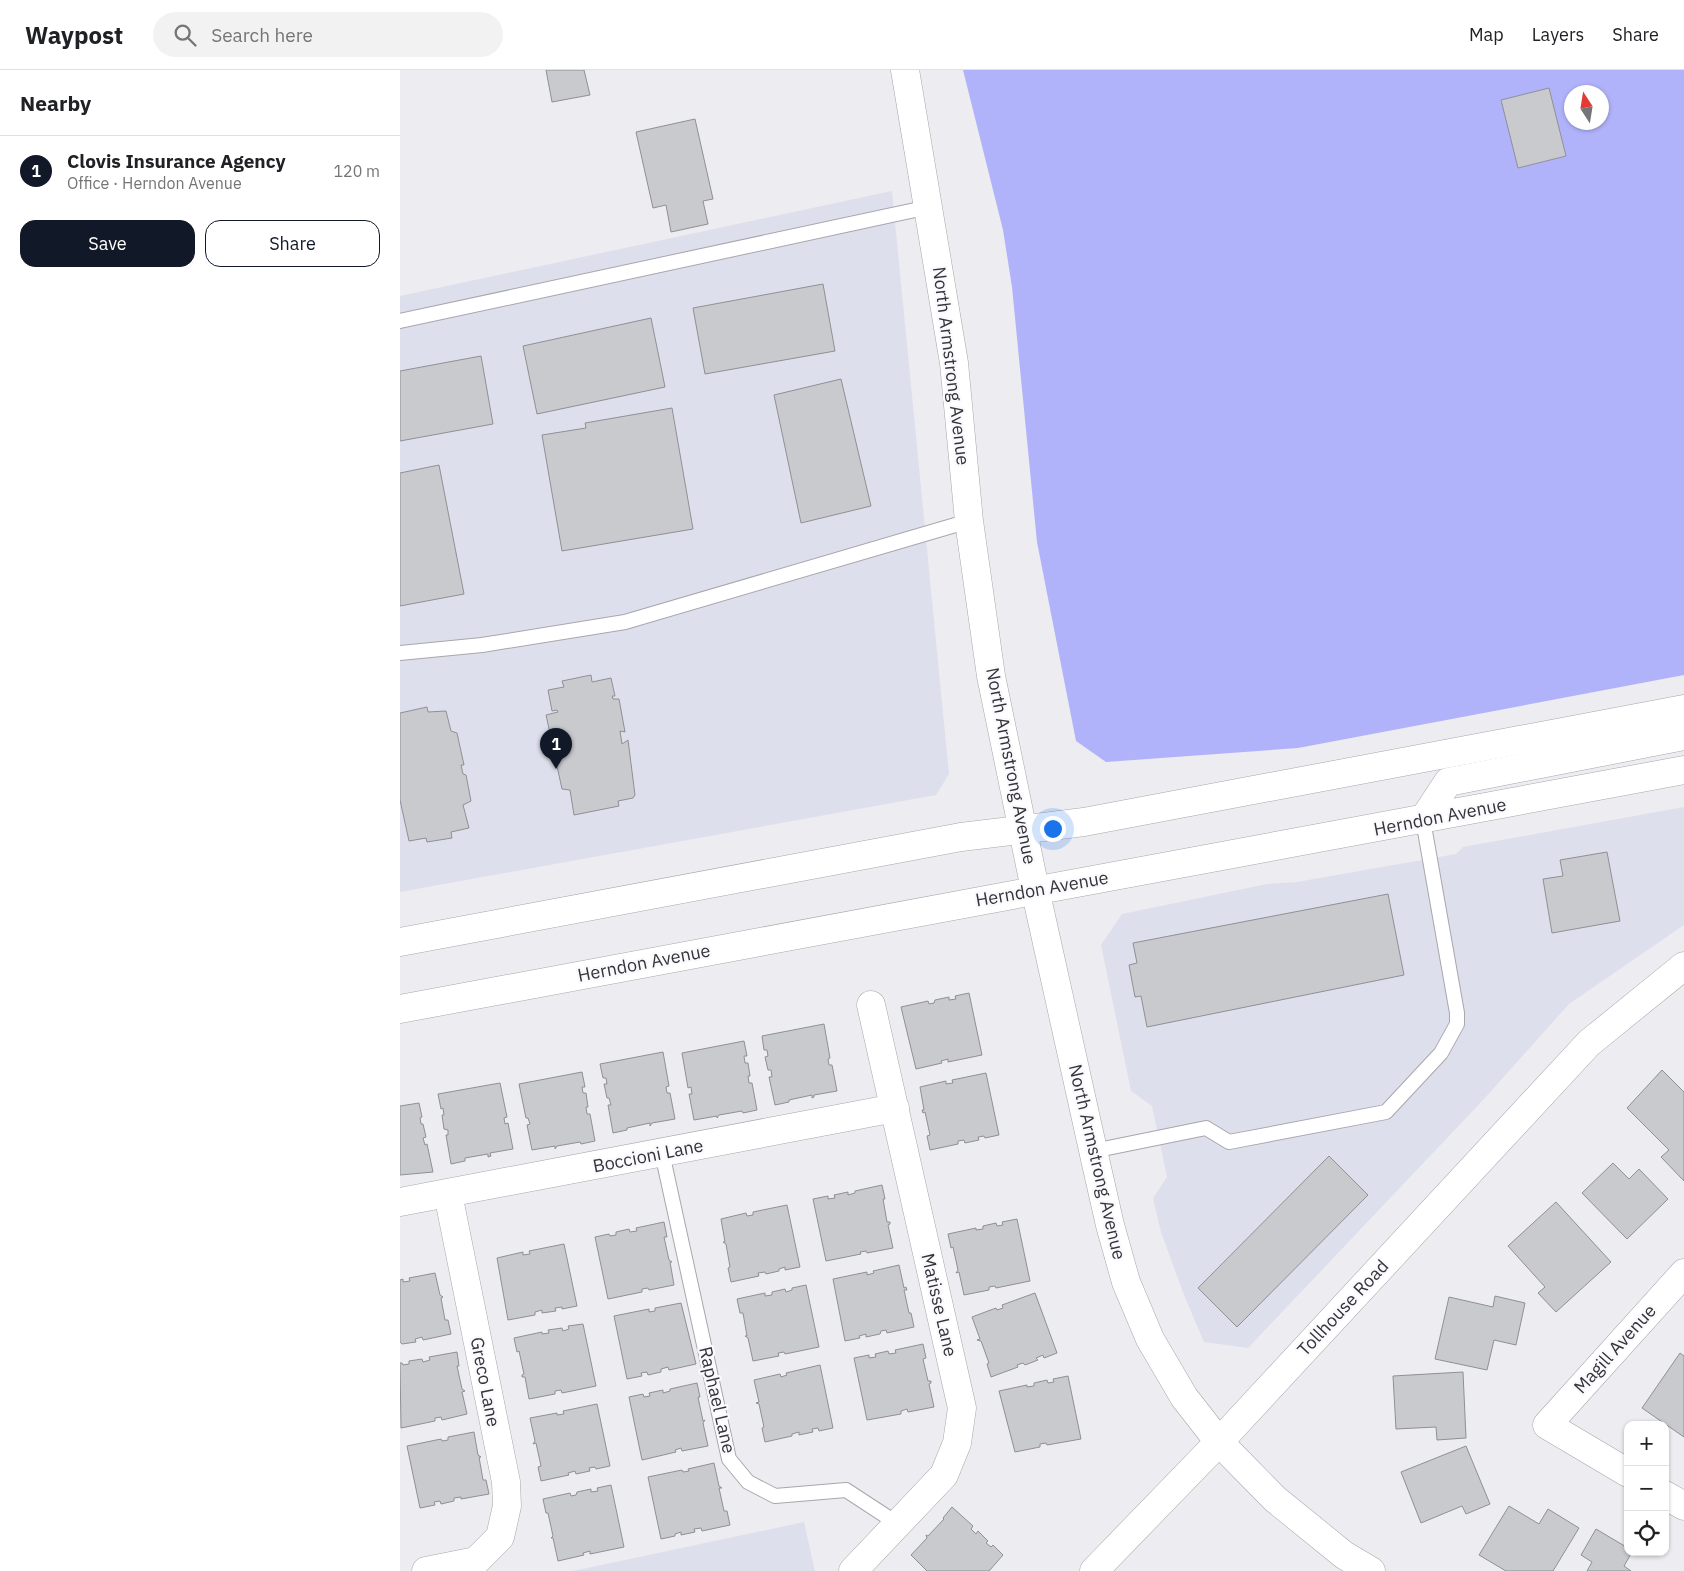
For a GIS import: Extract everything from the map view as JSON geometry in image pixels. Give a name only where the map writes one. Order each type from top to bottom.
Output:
[{"type":"street","name":"North Armstrong Avenue","points":[[905,70],[954,362],[970,521],[992,676],[1035,890],[1110,1225],[1126,1282],[1150,1339],[1184,1397],[1219,1442],[1275,1499],[1344,1554],[1371,1571]]},
{"type":"street","points":[[400,942],[961,838],[1084,822],[1684,709]]},
{"type":"street","points":[[1423,820],[1448,782],[1684,736]]},
{"type":"street","name":"Herndon Avenue","points":[[400,1009],[1684,770]]},
{"type":"street","name":"Tollhouse Road","points":[[1094,1571],[1219,1442],[1589,1043],[1684,966]]},
{"type":"street","name":"Matisse Lane","points":[[853,1571],[944,1475],[957,1443],[962,1408],[871,1005]]},
{"type":"street","name":"Boccioni Lane","points":[[400,1202],[895,1108]]},
{"type":"street","name":"Greco Lane","points":[[426,1571],[476,1561],[500,1537],[507,1506],[506,1482],[448,1194]]},
{"type":"street","name":"Magill Avenue","points":[[1624,1471],[1546,1425],[1684,1273]]},
{"type":"street","points":[[1669,1497],[1684,1506]]},
{"type":"lane","points":[[400,321],[928,207]]},
{"type":"lane","points":[[400,653],[482,645],[625,622],[970,521]]},
{"type":"lane","points":[[1093,1151],[1206,1128],[1229,1142],[1386,1112],[1436,1061],[1457,1024],[1456,1004],[1423,820]]},
{"type":"lane","name":"Raphael Lane","points":[[662,1153],[729,1459],[748,1482],[775,1496],[846,1490],[898,1524]]},
{"type":"shaded area","points":[[963,70],[1684,70],[1684,675],[1298,748],[1106,762],[1076,741],[1037,542],[1012,287],[1003,230]]},
{"type":"shaded area","points":[[892,191],[949,774],[936,795],[400,892],[400,296]]},
{"type":"shaded area","points":[[1684,807],[1684,925],[1569,1004],[1484,1099],[1248,1348],[1204,1342],[1184,1295],[1161,1232],[1153,1198],[1167,1177],[1152,1106],[1131,1091],[1101,945],[1122,914],[1267,884],[1297,882],[1456,854],[1463,847]]},
{"type":"shaded area","points":[[804,1522],[815,1571],[573,1571]]},
{"type":"building","points":[[546,70],[584,70],[590,95],[552,102]]},
{"type":"building","points":[[1549,88],[1566,156],[1518,168],[1501,100]]},
{"type":"building","points":[[695,119],[713,199],[703,201],[708,224],[671,232],[666,205],[653,208],[636,132]]},
{"type":"building","points":[[823,284],[835,351],[705,374],[693,308]]},
{"type":"building","points":[[651,318],[665,387],[537,414],[523,346]]},
{"type":"building","points":[[481,356],[493,424],[400,441],[400,371]]},
{"type":"building","points":[[841,379],[871,506],[801,523],[774,395]]},
{"type":"building","points":[[672,408],[693,529],[562,551],[542,435],[586,428],[585,423]]},
{"type":"building","points":[[439,465],[464,594],[400,606],[400,473]]},
{"type":"building","points":[[591,675],[592,682],[611,678],[615,696],[612,696],[613,699],[619,699],[625,732],[620,731],[622,744],[628,740],[635,795],[633,798],[618,801],[619,806],[574,815],[570,790],[562,789],[555,757],[561,756],[559,746],[553,747],[546,715],[558,712],[557,710],[552,711],[548,690],[564,687],[562,681]]},
{"type":"building","points":[[427,707],[428,712],[446,711],[451,731],[457,733],[464,765],[461,765],[463,774],[466,775],[471,801],[463,805],[469,828],[451,832],[452,838],[427,842],[426,838],[409,841],[400,800],[400,713]]},
{"type":"building","points":[[1607,852],[1620,921],[1552,933],[1543,879],[1563,876],[1560,860]]},
{"type":"building","points":[[1388,894],[1404,975],[1147,1027],[1141,996],[1135,997],[1129,965],[1137,963],[1133,943]]},
{"type":"building","points":[[969,993],[982,1055],[948,1062],[948,1059],[941,1061],[942,1063],[916,1069],[901,1007],[928,1001],[929,1004],[934,1003],[935,1000],[949,997],[949,1000],[956,999],[955,996]]},
{"type":"building","points":[[824,1024],[830,1058],[828,1059],[829,1065],[832,1065],[837,1091],[814,1095],[812,1098],[812,1095],[789,1100],[789,1102],[775,1105],[769,1077],[772,1077],[771,1070],[768,1070],[765,1057],[768,1056],[767,1050],[764,1050],[762,1036]]},
{"type":"building","points":[[744,1041],[747,1056],[744,1056],[745,1063],[748,1063],[749,1083],[752,1083],[757,1110],[719,1115],[717,1118],[717,1116],[694,1120],[689,1094],[692,1094],[691,1087],[688,1088],[682,1053]]},
{"type":"building","points":[[663,1052],[669,1086],[666,1087],[667,1093],[670,1093],[675,1119],[652,1123],[650,1126],[650,1123],[627,1128],[627,1130],[613,1133],[608,1105],[611,1105],[609,1098],[607,1098],[604,1084],[607,1084],[606,1078],[603,1078],[600,1064]]},
{"type":"building","points":[[1662,1070],[1684,1092],[1684,1181],[1661,1157],[1669,1150],[1627,1108]]},
{"type":"building","points":[[582,1072],[585,1087],[582,1087],[583,1093],[586,1093],[587,1114],[590,1114],[595,1141],[557,1146],[555,1149],[555,1146],[532,1150],[527,1125],[530,1124],[528,1118],[526,1118],[519,1084]]},
{"type":"building","points":[[986,1073],[999,1135],[985,1138],[984,1136],[978,1137],[979,1140],[965,1143],[964,1140],[958,1141],[958,1144],[930,1150],[927,1136],[930,1135],[925,1112],[923,1113],[922,1110],[924,1110],[920,1087],[946,1081],[946,1084],[953,1083],[952,1080]]},
{"type":"building","points":[[500,1083],[507,1117],[504,1118],[505,1124],[508,1123],[513,1149],[490,1153],[491,1156],[488,1157],[488,1154],[465,1158],[465,1161],[451,1164],[446,1135],[448,1135],[448,1130],[444,1129],[443,1108],[441,1109],[438,1094]]},
{"type":"building","points":[[419,1103],[422,1117],[420,1118],[421,1124],[423,1124],[426,1137],[423,1138],[425,1145],[427,1144],[433,1172],[400,1175],[400,1106]]},
{"type":"building","points":[[1329,1156],[1368,1195],[1237,1327],[1198,1288]]},
{"type":"building","points":[[1613,1163],[1629,1179],[1639,1169],[1668,1199],[1627,1239],[1582,1193]]},
{"type":"building","points":[[882,1185],[887,1222],[890,1222],[888,1225],[893,1248],[867,1253],[866,1251],[860,1252],[861,1254],[826,1261],[813,1199],[828,1196],[828,1199],[835,1198],[834,1195],[848,1192],[848,1195],[855,1193],[855,1191]]},
{"type":"building","points":[[1556,1202],[1611,1262],[1556,1312],[1538,1293],[1545,1287],[1508,1246]]},
{"type":"building","points":[[787,1205],[800,1267],[785,1270],[785,1267],[779,1269],[779,1271],[766,1274],[765,1272],[758,1273],[759,1276],[731,1282],[726,1244],[723,1242],[725,1242],[721,1219],[746,1213],[747,1216],[753,1215],[753,1212]]},
{"type":"building","points":[[1017,1219],[1030,1281],[996,1288],[995,1286],[989,1287],[989,1290],[964,1295],[959,1272],[956,1273],[958,1270],[948,1234],[976,1228],[976,1230],[983,1229],[983,1226],[996,1223],[997,1226],[1003,1225],[1002,1222]]},
{"type":"building","points":[[664,1222],[667,1237],[664,1237],[669,1260],[672,1262],[670,1262],[674,1285],[649,1290],[648,1288],[642,1289],[642,1292],[608,1299],[595,1237],[609,1234],[610,1236],[616,1235],[616,1232],[629,1229],[630,1232],[637,1231],[636,1228]]},
{"type":"building","points":[[564,1244],[577,1306],[562,1309],[562,1307],[555,1308],[556,1311],[542,1313],[542,1310],[535,1312],[535,1315],[508,1320],[497,1258],[523,1252],[523,1255],[530,1254],[529,1251]]},
{"type":"building","points":[[899,1265],[904,1288],[906,1287],[907,1290],[904,1290],[914,1327],[887,1333],[886,1330],[881,1331],[880,1334],[866,1337],[866,1334],[859,1336],[860,1338],[845,1341],[833,1279],[867,1272],[867,1275],[874,1273],[873,1271]]},
{"type":"building","points":[[435,1273],[440,1295],[443,1297],[441,1298],[445,1320],[448,1320],[451,1334],[423,1340],[422,1337],[415,1339],[416,1342],[402,1344],[400,1342],[400,1280],[403,1279],[403,1282],[410,1281],[409,1278]]},
{"type":"building","points":[[806,1285],[819,1347],[785,1354],[784,1352],[778,1353],[779,1356],[753,1361],[748,1338],[745,1336],[747,1336],[743,1313],[740,1313],[737,1299],[765,1293],[765,1296],[772,1295],[772,1292],[785,1289],[786,1292],[792,1290],[792,1288]]},
{"type":"building","points":[[1035,1293],[1057,1353],[1044,1358],[1043,1355],[1036,1358],[1038,1360],[1025,1365],[1023,1363],[1017,1365],[1018,1367],[991,1377],[987,1364],[989,1363],[981,1341],[977,1340],[980,1339],[972,1317],[996,1308],[997,1310],[1003,1308],[1002,1305]]},
{"type":"building","points":[[1495,1296],[1525,1303],[1516,1345],[1494,1340],[1487,1370],[1435,1359],[1449,1297],[1493,1307]]},
{"type":"building","points":[[681,1303],[696,1364],[669,1370],[668,1367],[661,1369],[661,1372],[648,1375],[647,1372],[641,1373],[642,1376],[627,1379],[614,1316],[649,1309],[649,1312],[655,1311],[655,1308]]},
{"type":"building","points":[[583,1324],[596,1386],[562,1393],[561,1390],[555,1391],[555,1394],[529,1399],[525,1377],[522,1377],[524,1374],[519,1351],[517,1352],[514,1338],[542,1332],[542,1334],[549,1333],[548,1330],[562,1328],[563,1331],[569,1329],[568,1326]]},
{"type":"building","points":[[923,1344],[926,1358],[923,1359],[928,1381],[931,1381],[929,1384],[934,1407],[908,1412],[907,1409],[901,1411],[901,1414],[867,1420],[854,1358],[869,1355],[869,1358],[876,1357],[875,1354],[888,1351],[889,1354],[896,1353],[895,1350]]},
{"type":"building","points":[[457,1352],[459,1366],[457,1366],[462,1389],[465,1391],[462,1392],[467,1414],[442,1420],[441,1417],[435,1418],[435,1421],[401,1428],[400,1363],[403,1365],[409,1364],[409,1361],[422,1359],[423,1362],[430,1360],[429,1357]]},
{"type":"building","points":[[1680,1353],[1684,1356],[1684,1437],[1669,1427],[1669,1421],[1661,1421],[1642,1408]]},
{"type":"building","points":[[820,1365],[833,1428],[819,1431],[818,1428],[812,1429],[813,1432],[799,1435],[799,1432],[792,1434],[792,1436],[765,1442],[759,1404],[756,1403],[759,1402],[754,1380],[780,1374],[781,1377],[787,1375],[786,1373]]},
{"type":"building","points":[[1463,1372],[1466,1438],[1437,1440],[1436,1427],[1396,1429],[1393,1376]]},
{"type":"building","points":[[1068,1376],[1081,1439],[1047,1445],[1046,1443],[1040,1444],[1040,1447],[1015,1452],[999,1391],[1027,1385],[1027,1387],[1034,1386],[1034,1383],[1047,1380],[1048,1383],[1054,1382],[1053,1379]]},
{"type":"building","points":[[697,1383],[703,1421],[705,1420],[703,1423],[708,1446],[682,1451],[681,1448],[675,1450],[676,1452],[642,1460],[629,1397],[643,1394],[644,1397],[650,1396],[649,1393],[663,1390],[663,1393],[670,1391],[670,1389]]},
{"type":"building","points":[[597,1404],[610,1466],[596,1469],[595,1467],[589,1468],[590,1471],[576,1474],[575,1471],[568,1473],[569,1475],[541,1481],[538,1467],[541,1466],[536,1443],[533,1444],[535,1441],[530,1418],[557,1413],[557,1415],[564,1414],[563,1411]]},
{"type":"building","points":[[474,1432],[478,1455],[481,1457],[479,1457],[483,1480],[486,1480],[489,1494],[461,1499],[461,1497],[454,1498],[454,1501],[441,1504],[440,1501],[434,1502],[435,1505],[420,1508],[407,1446],[441,1439],[442,1441],[448,1440],[448,1437]]},
{"type":"building","points":[[1466,1446],[1490,1504],[1466,1514],[1462,1506],[1421,1523],[1401,1472]]},
{"type":"building","points":[[714,1463],[719,1486],[722,1488],[719,1488],[724,1511],[727,1511],[730,1525],[702,1531],[701,1528],[694,1529],[695,1532],[681,1535],[681,1532],[675,1534],[675,1536],[661,1539],[648,1477],[682,1470],[683,1472],[689,1471],[688,1469]]},
{"type":"building","points":[[611,1485],[624,1547],[590,1554],[590,1551],[583,1553],[584,1555],[558,1561],[553,1538],[551,1538],[553,1536],[548,1513],[546,1513],[543,1499],[570,1493],[571,1496],[576,1495],[577,1492],[591,1489],[591,1492],[598,1491],[597,1488]]},
{"type":"building","points":[[1509,1506],[1539,1524],[1548,1509],[1579,1528],[1553,1571],[1506,1571],[1479,1555]]},
{"type":"building","points":[[952,1507],[973,1526],[971,1529],[976,1534],[978,1531],[988,1541],[986,1543],[991,1547],[993,1545],[1003,1555],[989,1571],[927,1571],[911,1555],[927,1538],[926,1535],[928,1536],[944,1519]]},
{"type":"building","points":[[1596,1529],[1624,1546],[1624,1556],[1630,1556],[1624,1566],[1631,1571],[1587,1571],[1592,1562],[1581,1555]]},
{"type":"place","name":"Clovis Insurance Agency","points":[[556,769]]}]
